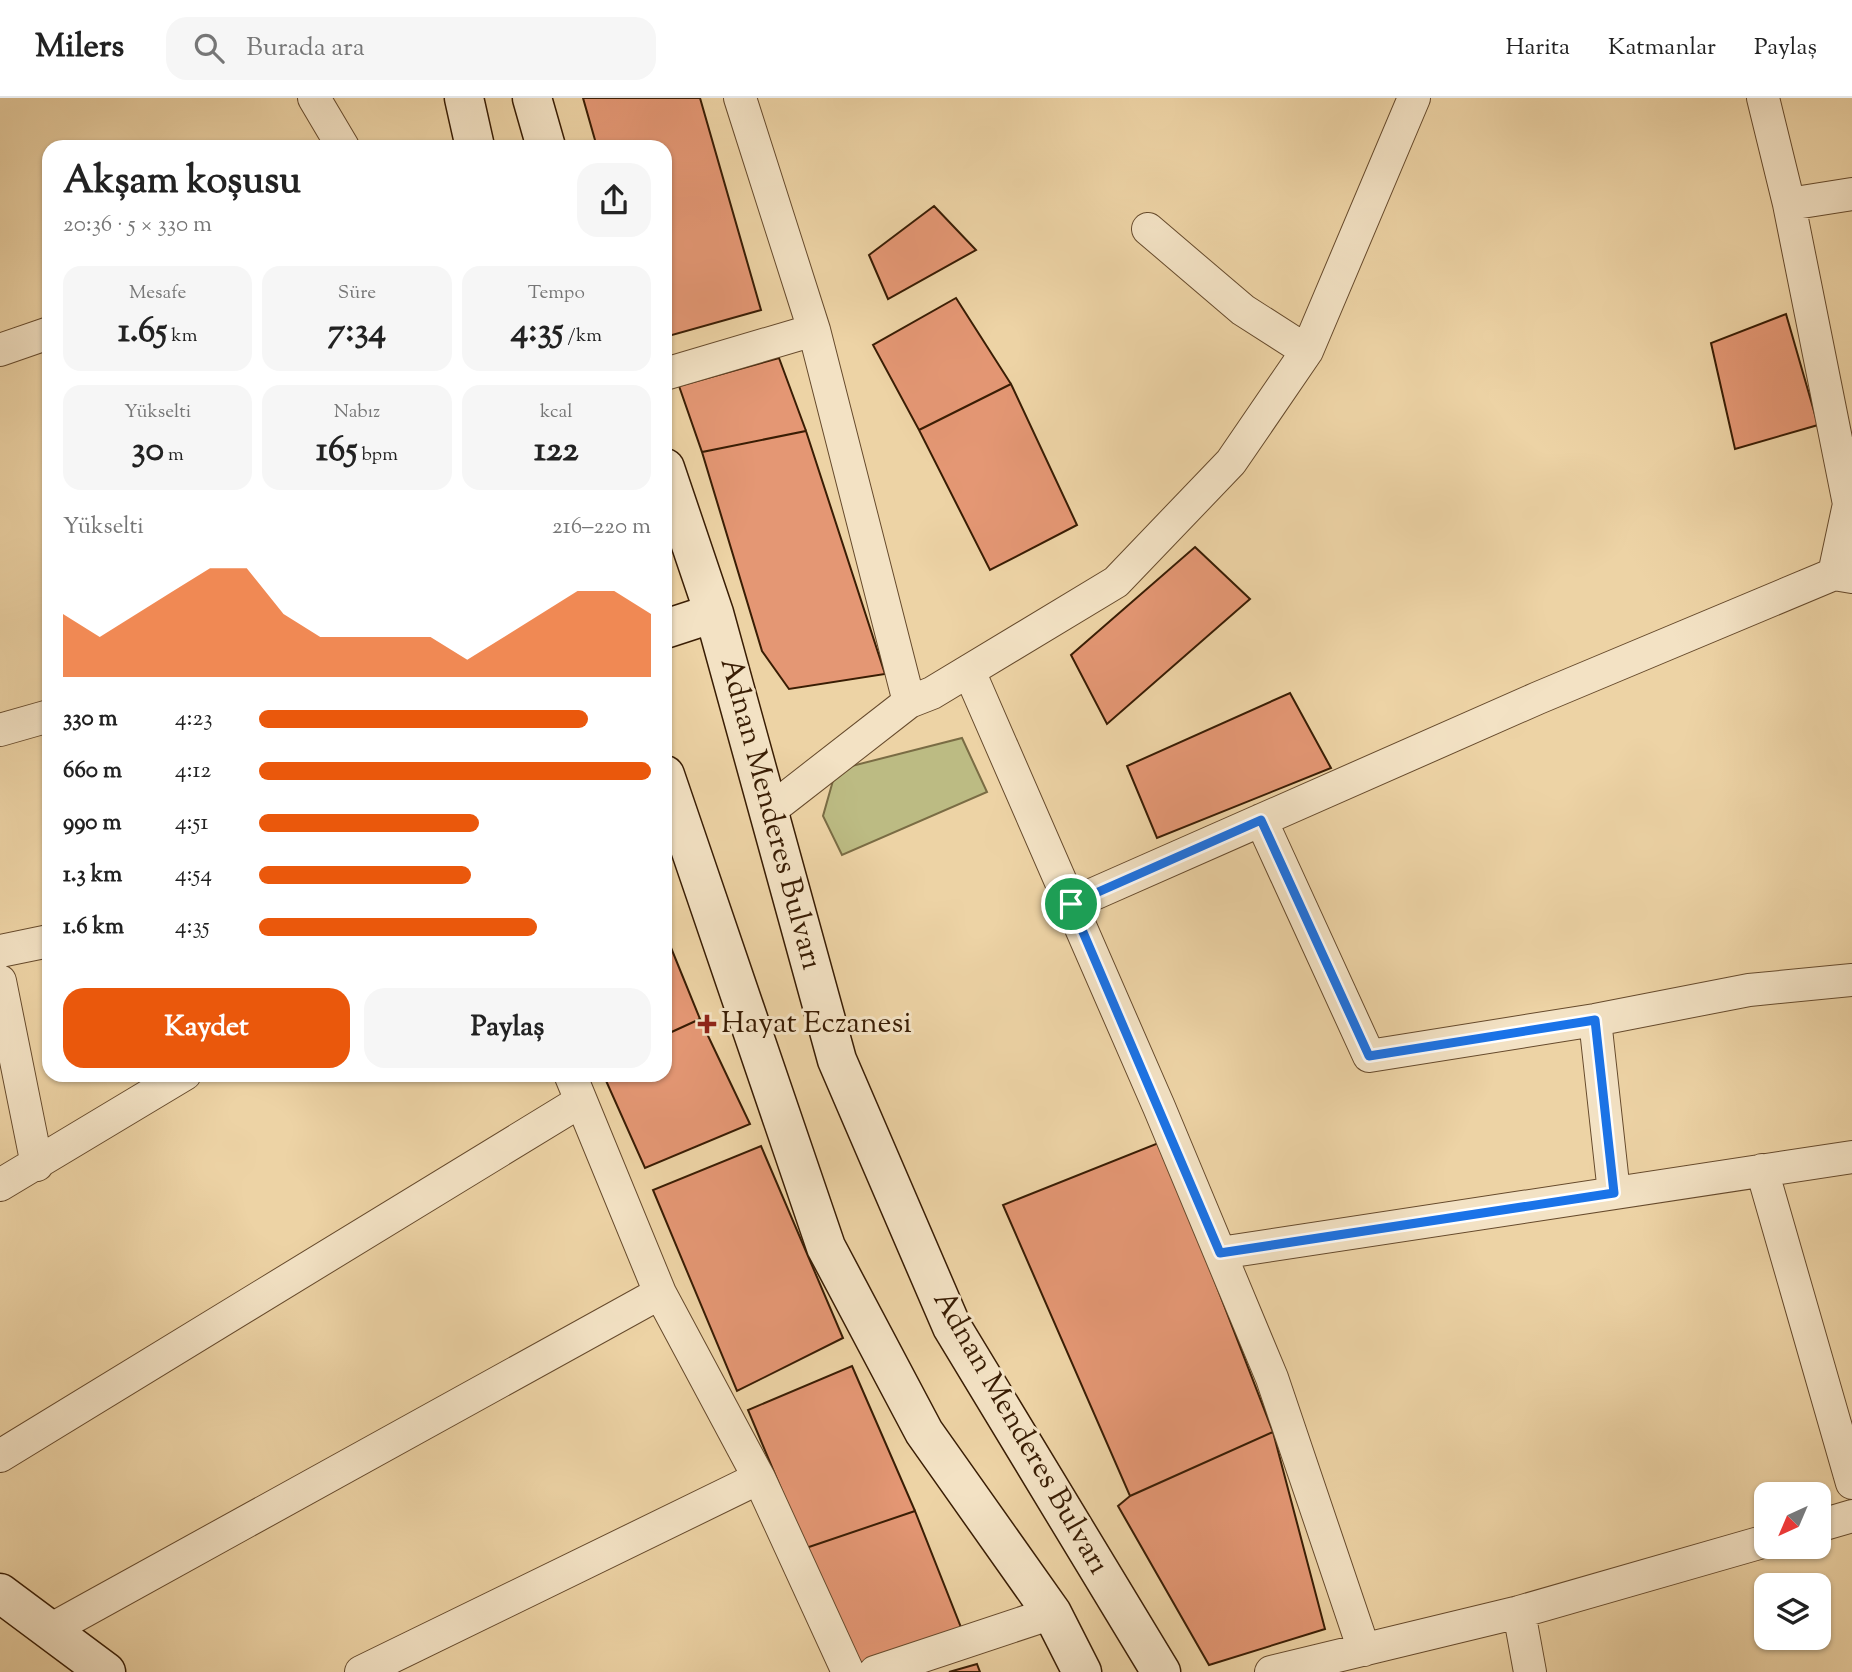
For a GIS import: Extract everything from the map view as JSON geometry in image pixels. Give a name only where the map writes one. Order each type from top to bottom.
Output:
[{"type":"main road","points":[[464,98],[473,140]]},
{"type":"main road","points":[[533,98],[544,140]]},
{"type":"main road","points":[[551,98],[561,140]]},
{"type":"main road","name":"Adnan Menderes Bulvarı","points":[[672,500],[714,613],[837,1060],[952,1327],[1161,1672]]},
{"type":"main road","points":[[672,627],[714,613]]},
{"type":"main road","points":[[672,797],[826,1247],[924,1432],[1052,1613],[1082,1672]]},
{"type":"main road","points":[[0,1593],[106,1672]]},
{"type":"street","points":[[314,98],[339,140]]},
{"type":"street","points":[[740,98],[814,330],[909,702]]},
{"type":"street","points":[[769,811],[909,702],[932,693],[1116,582],[1231,462],[1307,351],[1414,98]]},
{"type":"street","points":[[1071,904],[1538,698],[1843,576],[1849,504],[1789,204],[1763,98]]},
{"type":"street","points":[[1789,204],[1852,194]]},
{"type":"street","points":[[1148,229],[1242,310],[1307,351]]},
{"type":"street","points":[[672,372],[814,330]]},
{"type":"street","points":[[0,351],[42,336]]},
{"type":"street","points":[[969,671],[1272,1378],[1364,1650]]},
{"type":"street","points":[[0,730],[42,718]]},
{"type":"street","points":[[1261,820],[1369,1056],[1595,1020],[1749,990],[1852,980]]},
{"type":"street","points":[[0,951],[42,942]]},
{"type":"street","points":[[0,981],[37,1165]]},
{"type":"street","points":[[1595,1020],[1614,1193]]},
{"type":"street","points":[[0,1185],[172,1082]]},
{"type":"street","points":[[0,1456],[576,1088],[660,1293],[759,1478],[848,1672]]},
{"type":"street","points":[[1220,1253],[1852,1157]]},
{"type":"street","points":[[1762,1170],[1852,1483]]},
{"type":"street","points":[[50,1630],[660,1293]]},
{"type":"street","points":[[361,1672],[759,1478]]},
{"type":"street","points":[[1831,1522],[1852,1516]]},
{"type":"street","points":[[1270,1672],[1518,1612],[1754,1544]]},
{"type":"street","points":[[1518,1612],[1530,1672]]},
{"type":"street","points":[[876,1672],[1052,1613]]},
{"type":"shaded area","points":[[962,738],[987,792],[842,855],[823,816],[836,770]]},
{"type":"building","points":[[583,98],[700,98],[761,310],[672,335],[672,140],[595,140]]},
{"type":"building","points":[[934,206],[976,250],[888,299],[869,255]]},
{"type":"building","points":[[956,298],[1011,384],[919,430],[873,345]]},
{"type":"building","points":[[1786,314],[1818,425],[1735,449],[1711,343]]},
{"type":"building","points":[[779,358],[806,431],[702,452],[679,386]]},
{"type":"building","points":[[1011,384],[1077,525],[990,570],[919,430]]},
{"type":"building","points":[[806,431],[885,674],[789,689],[762,651],[702,452]]},
{"type":"building","points":[[1195,547],[1250,599],[1107,724],[1071,655]]},
{"type":"building","points":[[1290,693],[1331,768],[1157,838],[1127,766]]},
{"type":"building","points":[[672,950],[700,1019],[672,1032]]},
{"type":"building","points":[[700,1019],[750,1124],[645,1168],[607,1082],[672,1082],[672,1032]]},
{"type":"building","points":[[1161,1142],[1273,1432],[1130,1496],[1003,1205]]},
{"type":"building","points":[[761,1146],[843,1338],[737,1391],[653,1190]]},
{"type":"building","points":[[852,1366],[915,1511],[806,1548],[748,1410]]},
{"type":"building","points":[[1273,1432],[1325,1629],[1209,1665],[1118,1506],[1130,1496]]},
{"type":"building","points":[[915,1511],[962,1630],[858,1671],[806,1548]]},
{"type":"building","points":[[977,1664],[980,1672],[949,1672]]},
{"type":"place","name":"Hayat Eczanesi","points":[[707,1024]]},
{"type":"route","points":[[1261,820],[1369,1056],[1595,1020],[1614,1193],[1220,1253],[1071,904],[1261,820]]}]
